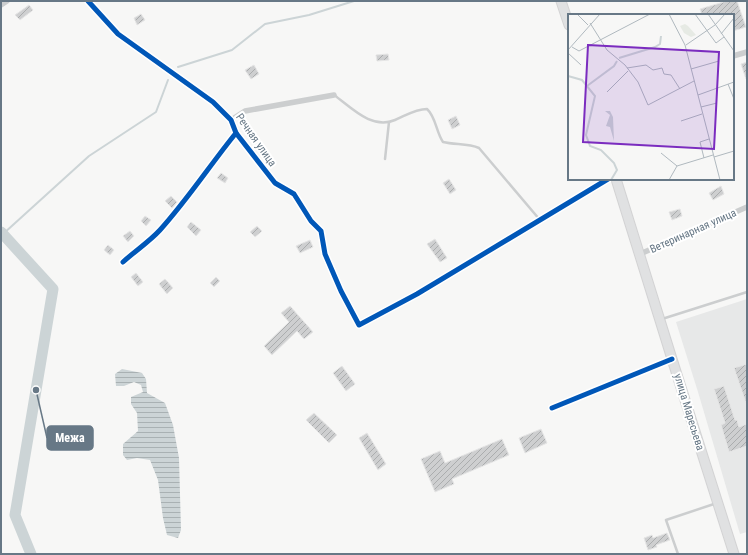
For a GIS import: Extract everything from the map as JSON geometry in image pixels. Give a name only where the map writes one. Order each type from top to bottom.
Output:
[{"type":"main road","points":[[561,1],[568,22]]},
{"type":"main road","name":"улица Маресьева","points":[[616,180],[734,554]]},
{"type":"street","points":[[1,5],[8,1]]},
{"type":"street","name":"Речная улица","points":[[88,1],[118,34],[213,102],[231,120],[236,134],[275,183],[294,194],[311,221],[321,231],[326,254],[341,292],[359,325],[417,294],[540,220]]},
{"type":"street","points":[[734,56],[747,52]]},
{"type":"street","points":[[231,120],[245,111],[334,95]]},
{"type":"street","points":[[123,262],[159,231],[192,193],[214,160],[236,134]]},
{"type":"street","points":[[540,220],[606,180]]},
{"type":"street","name":"Ветеринарная улица","points":[[640,254],[747,207]]},
{"type":"street","points":[[552,408],[672,359]]},
{"type":"lane","points":[[334,95],[364,118],[376,121],[389,122],[418,110],[427,110],[432,117],[443,142],[479,148],[540,220]]},
{"type":"lane","points":[[385,159],[389,122]]},
{"type":"lane","points":[[660,320],[747,292]]},
{"type":"lane","points":[[678,554],[666,520],[717,503]]},
{"type":"shaded area","points":[[747,299],[747,532],[740,534],[676,322]]},
{"type":"shaded area","points":[[122,369],[142,373],[146,379],[147,393],[165,403],[173,425],[179,458],[181,530],[178,538],[167,535],[163,518],[158,480],[150,460],[137,458],[127,460],[123,455],[123,444],[138,431],[137,413],[131,404],[131,397],[143,392],[141,385],[134,382],[124,386],[116,386],[115,374]]},
{"type":"building","points":[[727,1],[737,1],[746,27],[734,31],[734,14],[702,14],[700,9]]},
{"type":"building","points":[[29,5],[33,10],[20,20],[15,15]]},
{"type":"building","points":[[141,14],[145,20],[137,25],[134,18]]},
{"type":"building","points":[[388,54],[389,60],[377,61],[376,55]]},
{"type":"building","points":[[747,62],[747,79],[746,79],[741,64]]},
{"type":"building","points":[[254,65],[259,74],[251,79],[245,70]]},
{"type":"building","points":[[456,116],[460,125],[452,129],[448,120]]},
{"type":"building","points":[[221,173],[228,178],[225,183],[217,178]]},
{"type":"building","points":[[449,179],[456,190],[450,194],[443,183]]},
{"type":"building","points":[[721,186],[724,194],[713,200],[709,193]]},
{"type":"building","points":[[171,196],[177,202],[172,208],[165,201]]},
{"type":"building","points":[[680,209],[682,216],[672,220],[669,212]]},
{"type":"building","points":[[145,216],[151,220],[146,226],[141,221]]},
{"type":"building","points":[[191,222],[201,230],[196,236],[187,227]]},
{"type":"building","points":[[257,226],[262,231],[255,237],[250,232]]},
{"type":"building","points":[[130,231],[134,236],[128,242],[123,236]]},
{"type":"building","points":[[435,239],[447,258],[440,262],[427,244]]},
{"type":"building","points":[[310,240],[313,247],[300,253],[296,246]]},
{"type":"building","points":[[108,245],[114,250],[110,255],[104,250]]},
{"type":"building","points":[[136,273],[143,282],[138,286],[131,277]]},
{"type":"building","points":[[216,277],[220,281],[214,287],[210,283]]},
{"type":"building","points":[[165,279],[173,288],[167,294],[159,284]]},
{"type":"building","points":[[290,306],[313,332],[304,339],[297,331],[272,355],[264,346],[289,322],[281,313]]},
{"type":"building","points":[[747,364],[747,403],[746,403],[734,368]]},
{"type":"building","points":[[342,366],[355,384],[346,391],[333,373]]},
{"type":"building","points":[[724,386],[735,420],[737,420],[739,427],[747,424],[747,446],[729,452],[721,425],[725,423],[714,389]]},
{"type":"building","points":[[314,413],[337,435],[329,443],[306,420]]},
{"type":"building","points":[[541,429],[547,443],[525,453],[519,438]]},
{"type":"building","points":[[367,433],[386,464],[378,470],[359,438]]},
{"type":"building","points":[[502,439],[509,455],[452,479],[454,484],[435,492],[421,459],[440,451],[445,463]]},
{"type":"building","points":[[667,533],[670,540],[656,545],[657,547],[648,550],[644,538],[652,535],[653,538]]},
{"type":"waterway","points":[[178,67],[232,50],[265,24],[309,15],[354,1]]},
{"type":"waterway","points":[[3,234],[89,156],[156,112],[168,80]]},
{"type":"waterway","points":[[1,232],[53,289],[15,515],[31,554]]},
{"type":"cycle path","points":[[88,1],[118,34],[213,102],[231,120],[236,133],[275,183],[294,194],[311,221],[321,231],[325,254],[341,291],[359,325],[417,294],[606,180]]},
{"type":"cycle path","points":[[123,262],[160,230],[236,133]]},
{"type":"cycle path","points":[[552,408],[672,359]]},
{"type":"place","name":"Межа","points":[[36,390]]}]
